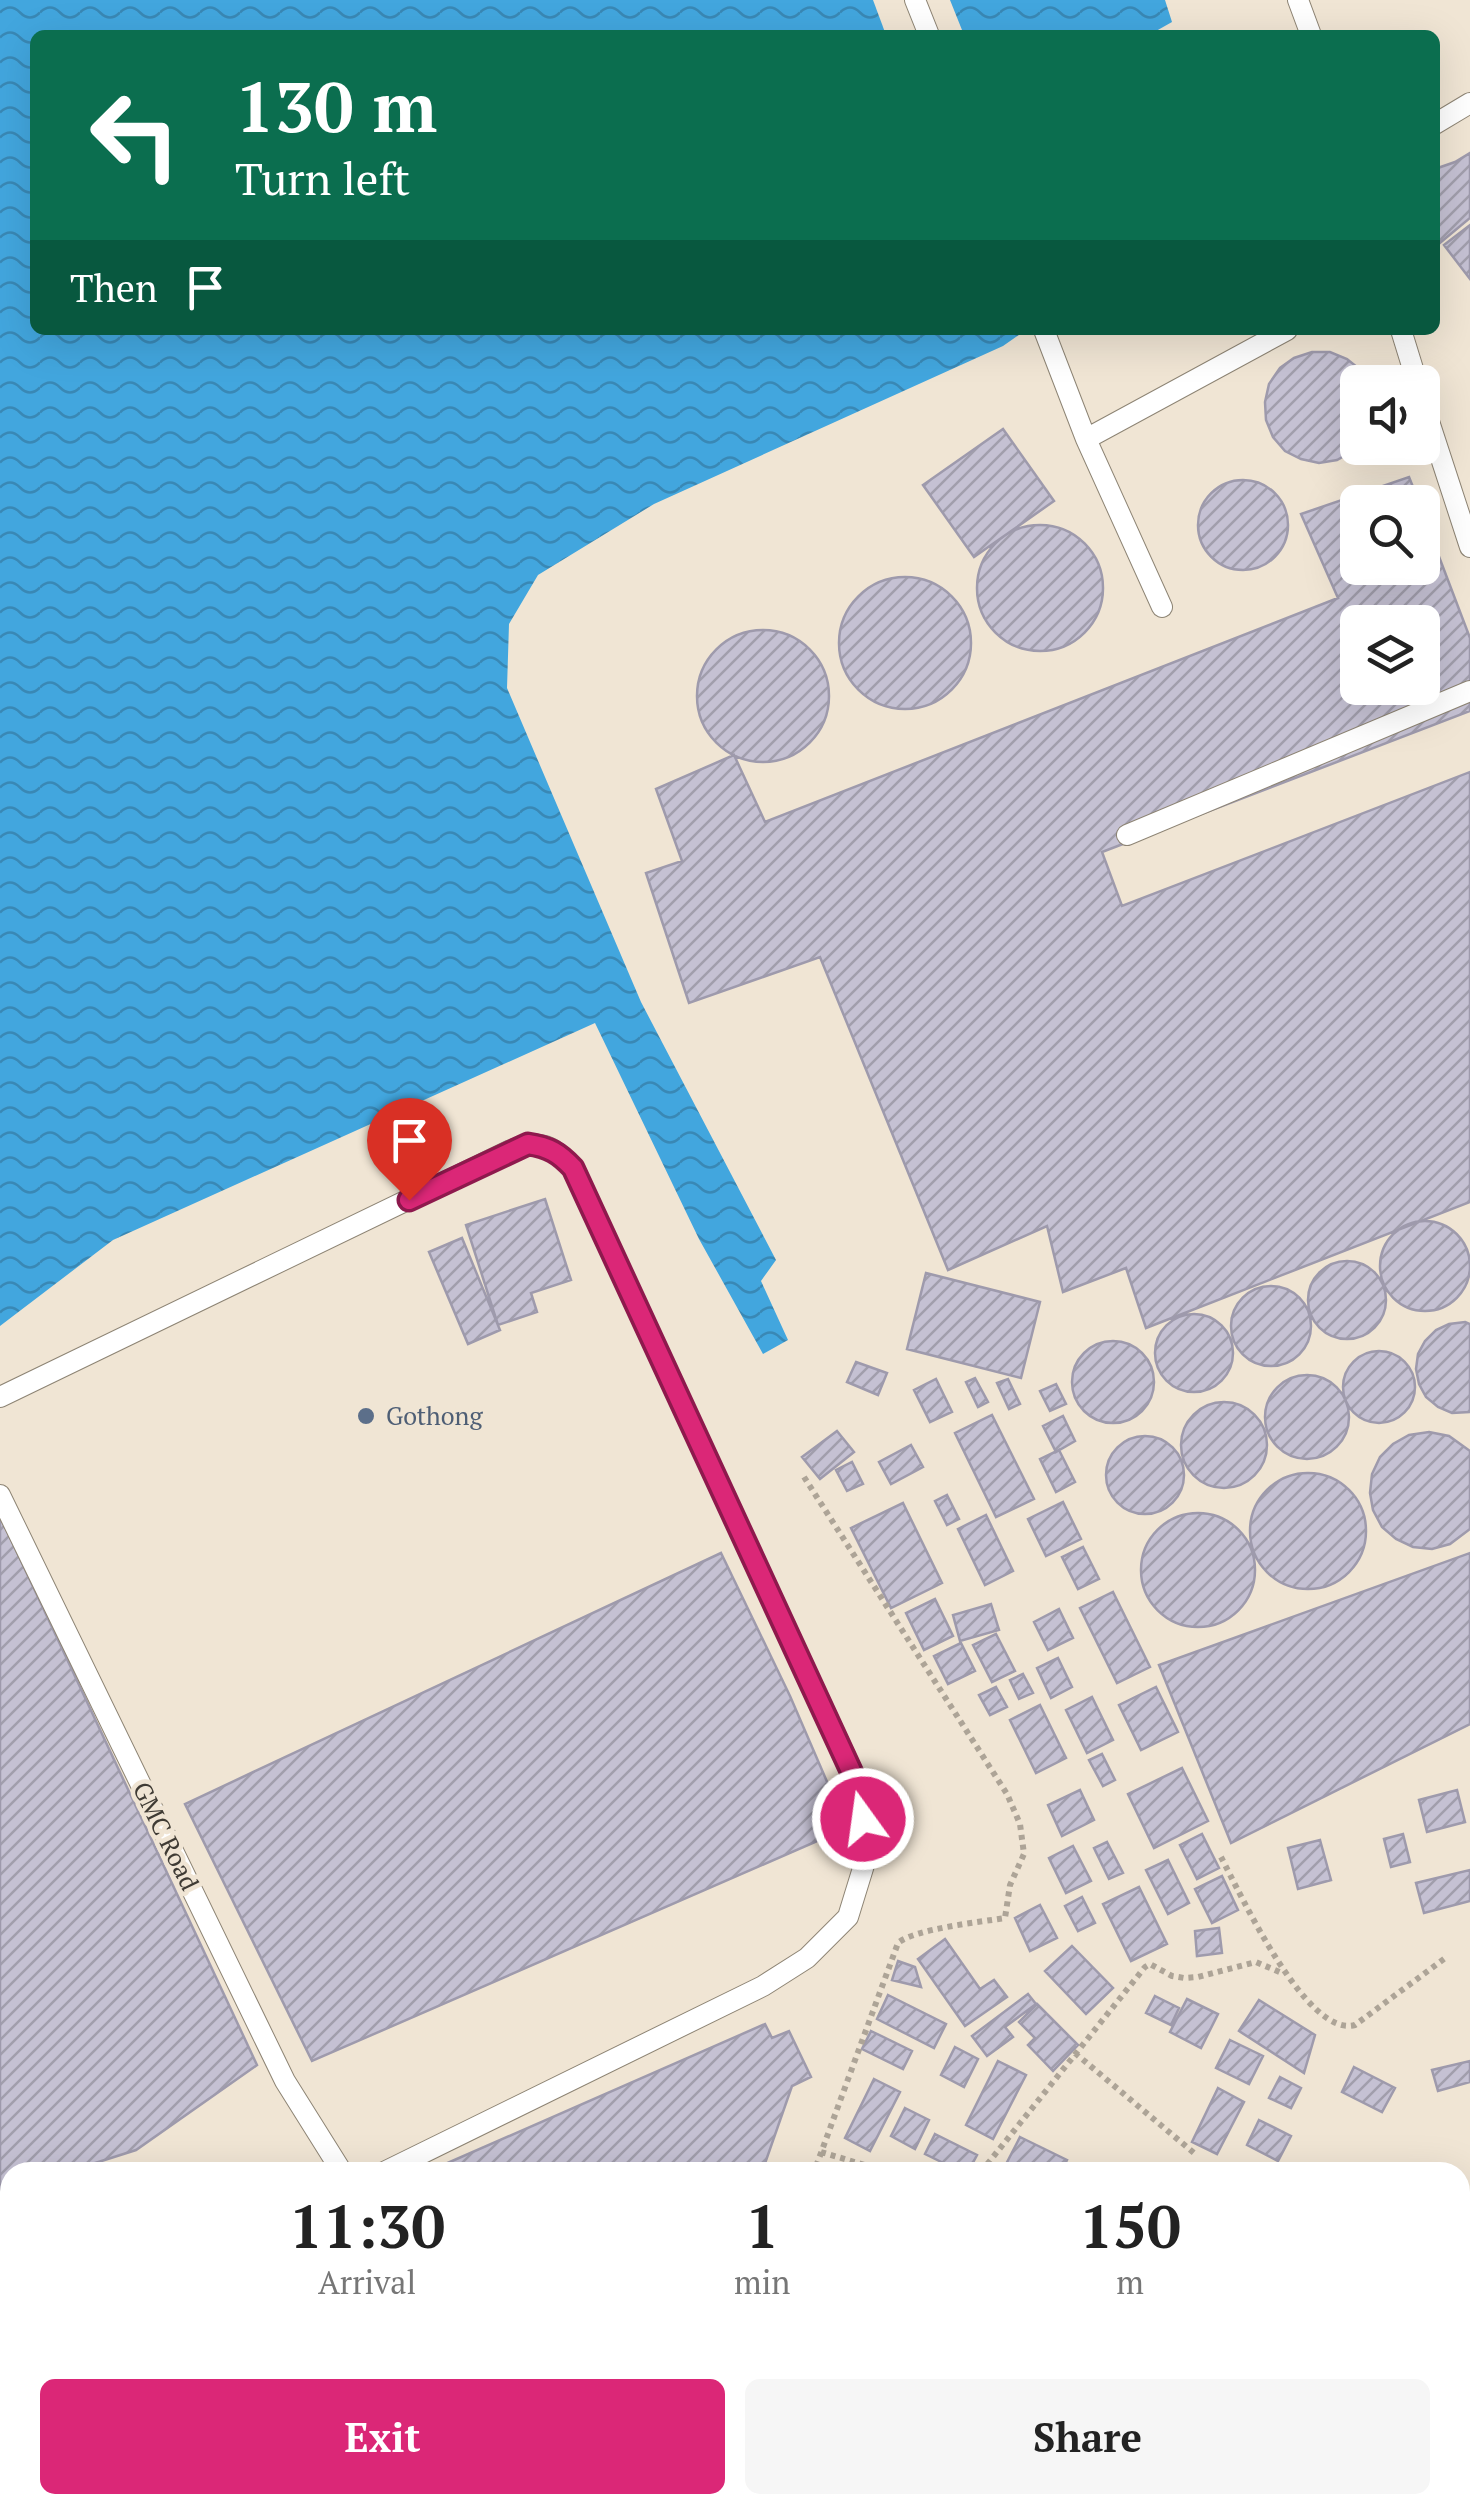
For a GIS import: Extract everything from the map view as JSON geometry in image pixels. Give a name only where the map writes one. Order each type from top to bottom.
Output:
[{"type":"lane","points":[[915,0],[926,30]]},
{"type":"lane","points":[[1298,0],[1308,30]]},
{"type":"lane","points":[[1440,121],[1470,103]]},
{"type":"lane","points":[[1046,335],[1086,438],[1162,607]]},
{"type":"lane","points":[[1086,438],[1278,335]]},
{"type":"lane","points":[[1403,335],[1412,365]]},
{"type":"lane","points":[[1440,455],[1470,547]]},
{"type":"lane","points":[[1127,835],[1470,692]]},
{"type":"lane","points":[[0,1397],[511,1150],[528,1144],[544,1146],[560,1153],[573,1168],[858,1786],[868,1852],[848,1917],[808,1958],[762,1986],[404,2162]]},
{"type":"lane","name":"GMC Road","points":[[0,1495],[270,2050],[336,2162]]},
{"type":"path","points":[[804,1477],[1007,1794],[1020,1824],[1024,1854],[1010,1885],[1005,1918],[908,1935],[898,1943],[818,2162]]},
{"type":"path","points":[[1221,1857],[1284,1974],[1320,2014],[1337,2026],[1354,2025],[1448,1956]]},
{"type":"path","points":[[989,2162],[1140,1971],[1150,1964],[1184,1978],[1256,1962],[1284,1974]]},
{"type":"path","points":[[1075,2053],[1194,2154]]},
{"type":"path","points":[[821,2152],[854,2162]]},
{"type":"water","points":[[0,0],[1165,0],[1172,22],[1158,30],[30,30],[30,335],[1019,335],[1003,346],[654,504],[538,575],[509,624],[507,688],[641,1002],[776,1260],[761,1281],[788,1340],[763,1354],[699,1239],[595,1023],[113,1240],[0,1326]]},
{"type":"pier","points":[[873,0],[950,0],[962,30],[884,30]]},
{"type":"building","points":[[1470,153],[1470,218],[1440,243],[1440,167]]},
{"type":"building","points":[[1470,225],[1470,279],[1444,245]]},
{"type":"building","points":[[1330,352],[1354,365],[1340,365],[1337,460],[1319,463],[1301,459],[1285,451],[1273,437],[1266,420],[1269,384],[1280,368],[1294,358]]},
{"type":"building","points":[[1003,429],[1054,501],[974,557],[923,485]]},
{"type":"building","points":[[1409,477],[1412,485],[1386,485]]},
{"type":"building","points":[[1243,480],[1260,483],[1275,493],[1285,508],[1285,542],[1275,557],[1260,567],[1243,570],[1226,567],[1211,557],[1201,542],[1198,525],[1201,508],[1211,493],[1226,483]]},
{"type":"building","points":[[1340,501],[1340,585],[1440,585],[1440,559],[1470,638],[1470,711],[1102,852],[1122,906],[1470,772],[1470,1202],[1146,1328],[1126,1268],[1063,1292],[1047,1226],[948,1270],[820,957],[689,1003],[646,873],[682,861],[656,789],[734,755],[765,822],[1338,598],[1301,514]]},
{"type":"building","points":[[1040,525],[1064,530],[1084,544],[1098,564],[1103,588],[1098,612],[1084,632],[1064,646],[1040,651],[1016,646],[996,632],[982,612],[977,588],[982,564],[996,544],[1016,530]]},
{"type":"building","points":[[905,577],[930,582],[952,596],[966,618],[971,643],[966,668],[952,690],[930,704],[905,709],[880,704],[858,690],[844,668],[839,643],[844,618],[858,596],[880,582]]},
{"type":"building","points":[[763,630],[788,635],[810,649],[824,671],[829,696],[824,721],[810,743],[788,757],[763,762],[738,757],[716,743],[702,721],[697,696],[702,671],[716,649],[738,635]]},
{"type":"building","points":[[545,1199],[571,1280],[531,1293],[537,1312],[498,1325],[466,1225]]},
{"type":"building","points":[[1425,1221],[1457,1234],[1470,1266],[1457,1298],[1425,1311],[1393,1298],[1380,1266],[1393,1234]]},
{"type":"building","points":[[462,1238],[500,1330],[468,1344],[429,1252]]},
{"type":"building","points":[[1339,1261],[1355,1261],[1380,1278],[1386,1300],[1380,1322],[1369,1333],[1355,1339],[1339,1339],[1314,1322],[1308,1308],[1308,1292],[1325,1267]]},
{"type":"building","points":[[926,1273],[1040,1302],[1021,1378],[907,1349]]},
{"type":"building","points":[[1271,1286],[1286,1289],[1299,1298],[1308,1311],[1308,1341],[1299,1354],[1286,1363],[1271,1366],[1256,1363],[1243,1354],[1234,1341],[1231,1326],[1234,1311],[1243,1298],[1256,1289]]},
{"type":"building","points":[[1194,1314],[1222,1325],[1233,1353],[1222,1381],[1194,1392],[1166,1381],[1155,1353],[1166,1325]]},
{"type":"building","points":[[1470,1324],[1470,1412],[1452,1413],[1426,1397],[1416,1369],[1418,1354],[1436,1330]]},
{"type":"building","points":[[1113,1341],[1129,1344],[1142,1353],[1151,1366],[1151,1398],[1142,1411],[1129,1420],[1113,1423],[1097,1420],[1084,1411],[1075,1398],[1072,1382],[1075,1366],[1084,1353],[1097,1344]]},
{"type":"building","points":[[1379,1351],[1404,1362],[1415,1387],[1404,1412],[1379,1423],[1354,1412],[1343,1387],[1354,1362]]},
{"type":"building","points":[[856,1362],[887,1373],[878,1395],[847,1382]]},
{"type":"building","points":[[1307,1375],[1323,1378],[1337,1387],[1346,1401],[1346,1433],[1337,1447],[1323,1456],[1307,1459],[1291,1456],[1277,1447],[1268,1433],[1265,1417],[1268,1401],[1277,1387],[1291,1378]]},
{"type":"building","points":[[975,1378],[988,1402],[978,1407],[966,1382]]},
{"type":"building","points":[[936,1379],[952,1412],[930,1422],[914,1390]]},
{"type":"building","points":[[1008,1379],[1020,1404],[1009,1409],[997,1383]]},
{"type":"building","points":[[1056,1384],[1066,1404],[1050,1411],[1040,1391]]},
{"type":"building","points":[[1224,1402],[1248,1409],[1260,1421],[1267,1445],[1260,1469],[1248,1481],[1224,1488],[1200,1481],[1188,1469],[1181,1445],[1188,1421],[1200,1409]]},
{"type":"building","points":[[992,1415],[1034,1499],[996,1517],[955,1433]]},
{"type":"building","points":[[1063,1416],[1075,1441],[1056,1452],[1043,1426]]},
{"type":"building","points":[[837,1431],[854,1452],[820,1479],[802,1457]]},
{"type":"building","points":[[1429,1432],[1449,1436],[1470,1451],[1470,1529],[1450,1544],[1432,1549],[1413,1547],[1382,1527],[1370,1493],[1372,1474],[1380,1457],[1409,1435]]},
{"type":"building","points":[[1137,1436],[1153,1436],[1178,1453],[1184,1475],[1178,1497],[1167,1508],[1153,1514],[1137,1514],[1112,1497],[1106,1483],[1106,1467],[1123,1442]]},
{"type":"building","points":[[911,1445],[923,1467],[891,1484],[879,1462]]},
{"type":"building","points":[[1059,1450],[1075,1482],[1056,1492],[1040,1459]]},
{"type":"building","points":[[852,1462],[863,1484],[847,1491],[836,1470]]},
{"type":"building","points":[[1308,1473],[1330,1478],[1349,1490],[1361,1509],[1366,1531],[1361,1553],[1349,1572],[1330,1584],[1308,1589],[1286,1584],[1267,1572],[1255,1553],[1250,1531],[1255,1509],[1267,1490],[1286,1478]]},
{"type":"building","points":[[947,1495],[959,1519],[947,1525],[935,1501]]},
{"type":"building","points":[[1063,1502],[1081,1539],[1046,1556],[1028,1519]]},
{"type":"building","points":[[903,1503],[942,1583],[891,1608],[851,1528]]},
{"type":"building","points":[[1198,1513],[1230,1522],[1246,1538],[1255,1570],[1246,1602],[1230,1618],[1198,1627],[1166,1618],[1150,1602],[1141,1570],[1150,1538],[1166,1522]]},
{"type":"building","points":[[986,1515],[1013,1571],[985,1585],[958,1529]]},
{"type":"building","points":[[0,1516],[257,2065],[136,2150],[98,2162],[0,2162]]},
{"type":"building","points":[[1083,1547],[1099,1579],[1078,1589],[1062,1557]]},
{"type":"building","points":[[721,1553],[790,1696],[847,1828],[312,2061],[185,1804]]},
{"type":"building","points":[[1470,1553],[1470,1724],[1231,1843],[1159,1665]]},
{"type":"building","points":[[1113,1592],[1150,1667],[1117,1683],[1080,1608]]},
{"type":"building","points":[[935,1599],[953,1636],[924,1650],[906,1613]]},
{"type":"building","points":[[991,1604],[999,1630],[960,1641],[953,1615]]},
{"type":"building","points":[[1059,1609],[1073,1638],[1048,1650],[1034,1622]]},
{"type":"building","points":[[996,1634],[1015,1671],[992,1682],[973,1645]]},
{"type":"building","points":[[961,1643],[975,1671],[948,1684],[934,1656]]},
{"type":"building","points":[[1058,1658],[1072,1687],[1051,1698],[1037,1668]]},
{"type":"building","points":[[1023,1674],[1033,1693],[1019,1699],[1010,1680]]},
{"type":"building","points":[[996,1687],[1007,1707],[990,1715],[979,1695]]},
{"type":"building","points":[[1156,1687],[1178,1732],[1141,1750],[1119,1705]]},
{"type":"building","points":[[1092,1697],[1113,1740],[1087,1753],[1066,1710]]},
{"type":"building","points":[[1040,1705],[1066,1758],[1036,1773],[1010,1720]]},
{"type":"building","points":[[1102,1754],[1115,1780],[1103,1786],[1089,1760]]},
{"type":"building","points":[[1182,1768],[1208,1821],[1154,1848],[1128,1794]]},
{"type":"building","points":[[1080,1790],[1094,1820],[1062,1836],[1048,1805]]},
{"type":"building","points":[[1457,1790],[1465,1822],[1427,1832],[1419,1800]]},
{"type":"building","points":[[1202,1834],[1219,1868],[1197,1879],[1180,1845]]},
{"type":"building","points":[[1403,1834],[1410,1862],[1391,1867],[1384,1839]]},
{"type":"building","points":[[1320,1840],[1331,1880],[1298,1889],[1288,1848]]},
{"type":"building","points":[[1107,1842],[1123,1873],[1109,1879],[1094,1848]]},
{"type":"building","points":[[1073,1846],[1091,1881],[1066,1893],[1049,1858]]},
{"type":"building","points":[[1168,1860],[1189,1903],[1168,1914],[1146,1870]]},
{"type":"building","points":[[1470,1870],[1470,1901],[1424,1913],[1416,1883]]},
{"type":"building","points":[[1222,1876],[1238,1910],[1212,1923],[1195,1889]]},
{"type":"building","points":[[1139,1887],[1167,1944],[1131,1961],[1103,1904]]},
{"type":"building","points":[[1082,1897],[1095,1923],[1078,1931],[1065,1906]]},
{"type":"building","points":[[1040,1905],[1057,1938],[1030,1951],[1015,1918]]},
{"type":"building","points":[[1219,1928],[1222,1953],[1197,1956],[1195,1931]]},
{"type":"building","points":[[945,1939],[980,1989],[994,1980],[1007,1997],[965,2026],[918,1959]]},
{"type":"building","points":[[1072,1946],[1113,1988],[1086,2014],[1045,1971]]},
{"type":"building","points":[[898,1961],[915,1967],[921,1987],[892,1980]]},
{"type":"building","points":[[1028,1994],[1036,2004],[1005,2027],[1013,2037],[987,2056],[972,2036]]},
{"type":"building","points":[[888,1995],[946,2024],[934,2048],[877,2019]]},
{"type":"building","points":[[1155,1996],[1179,2008],[1171,2025],[1146,2013]]},
{"type":"building","points":[[1187,1999],[1218,2014],[1201,2048],[1170,2032]]},
{"type":"building","points":[[1259,2000],[1315,2035],[1304,2073],[1239,2031]]},
{"type":"building","points":[[1037,2004],[1078,2045],[1053,2071],[1028,2045],[1035,2038],[1019,2022]]},
{"type":"building","points":[[765,2024],[772,2038],[789,2031],[811,2077],[792,2086],[765,2162],[450,2162]]},
{"type":"building","points":[[871,2031],[912,2051],[903,2069],[862,2049]]},
{"type":"building","points":[[1230,2040],[1263,2056],[1249,2084],[1216,2068]]},
{"type":"building","points":[[955,2047],[978,2059],[964,2087],[941,2075]]},
{"type":"building","points":[[998,2061],[1026,2075],[993,2139],[966,2125]]},
{"type":"building","points":[[1470,2061],[1470,2082],[1438,2091],[1432,2070]]},
{"type":"building","points":[[1354,2067],[1395,2088],[1382,2112],[1342,2092]]},
{"type":"building","points":[[1280,2077],[1301,2088],[1291,2108],[1269,2098]]},
{"type":"building","points":[[874,2079],[900,2092],[870,2151],[845,2138]]},
{"type":"building","points":[[1218,2088],[1244,2102],[1217,2154],[1192,2142]]},
{"type":"building","points":[[905,2108],[929,2120],[915,2149],[891,2136]]},
{"type":"building","points":[[1259,2120],[1291,2136],[1278,2161],[1247,2145]]},
{"type":"building","points":[[935,2134],[977,2155],[973,2162],[941,2162],[925,2154]]},
{"type":"building","points":[[1020,2137],[1067,2160],[1066,2162],[1007,2162]]},
{"type":"place","name":"Gothong","points":[[366,1416]]},
{"type":"route","points":[[409,1200],[528,1144],[560,1153],[573,1168],[858,1786],[863,1819]]}]
